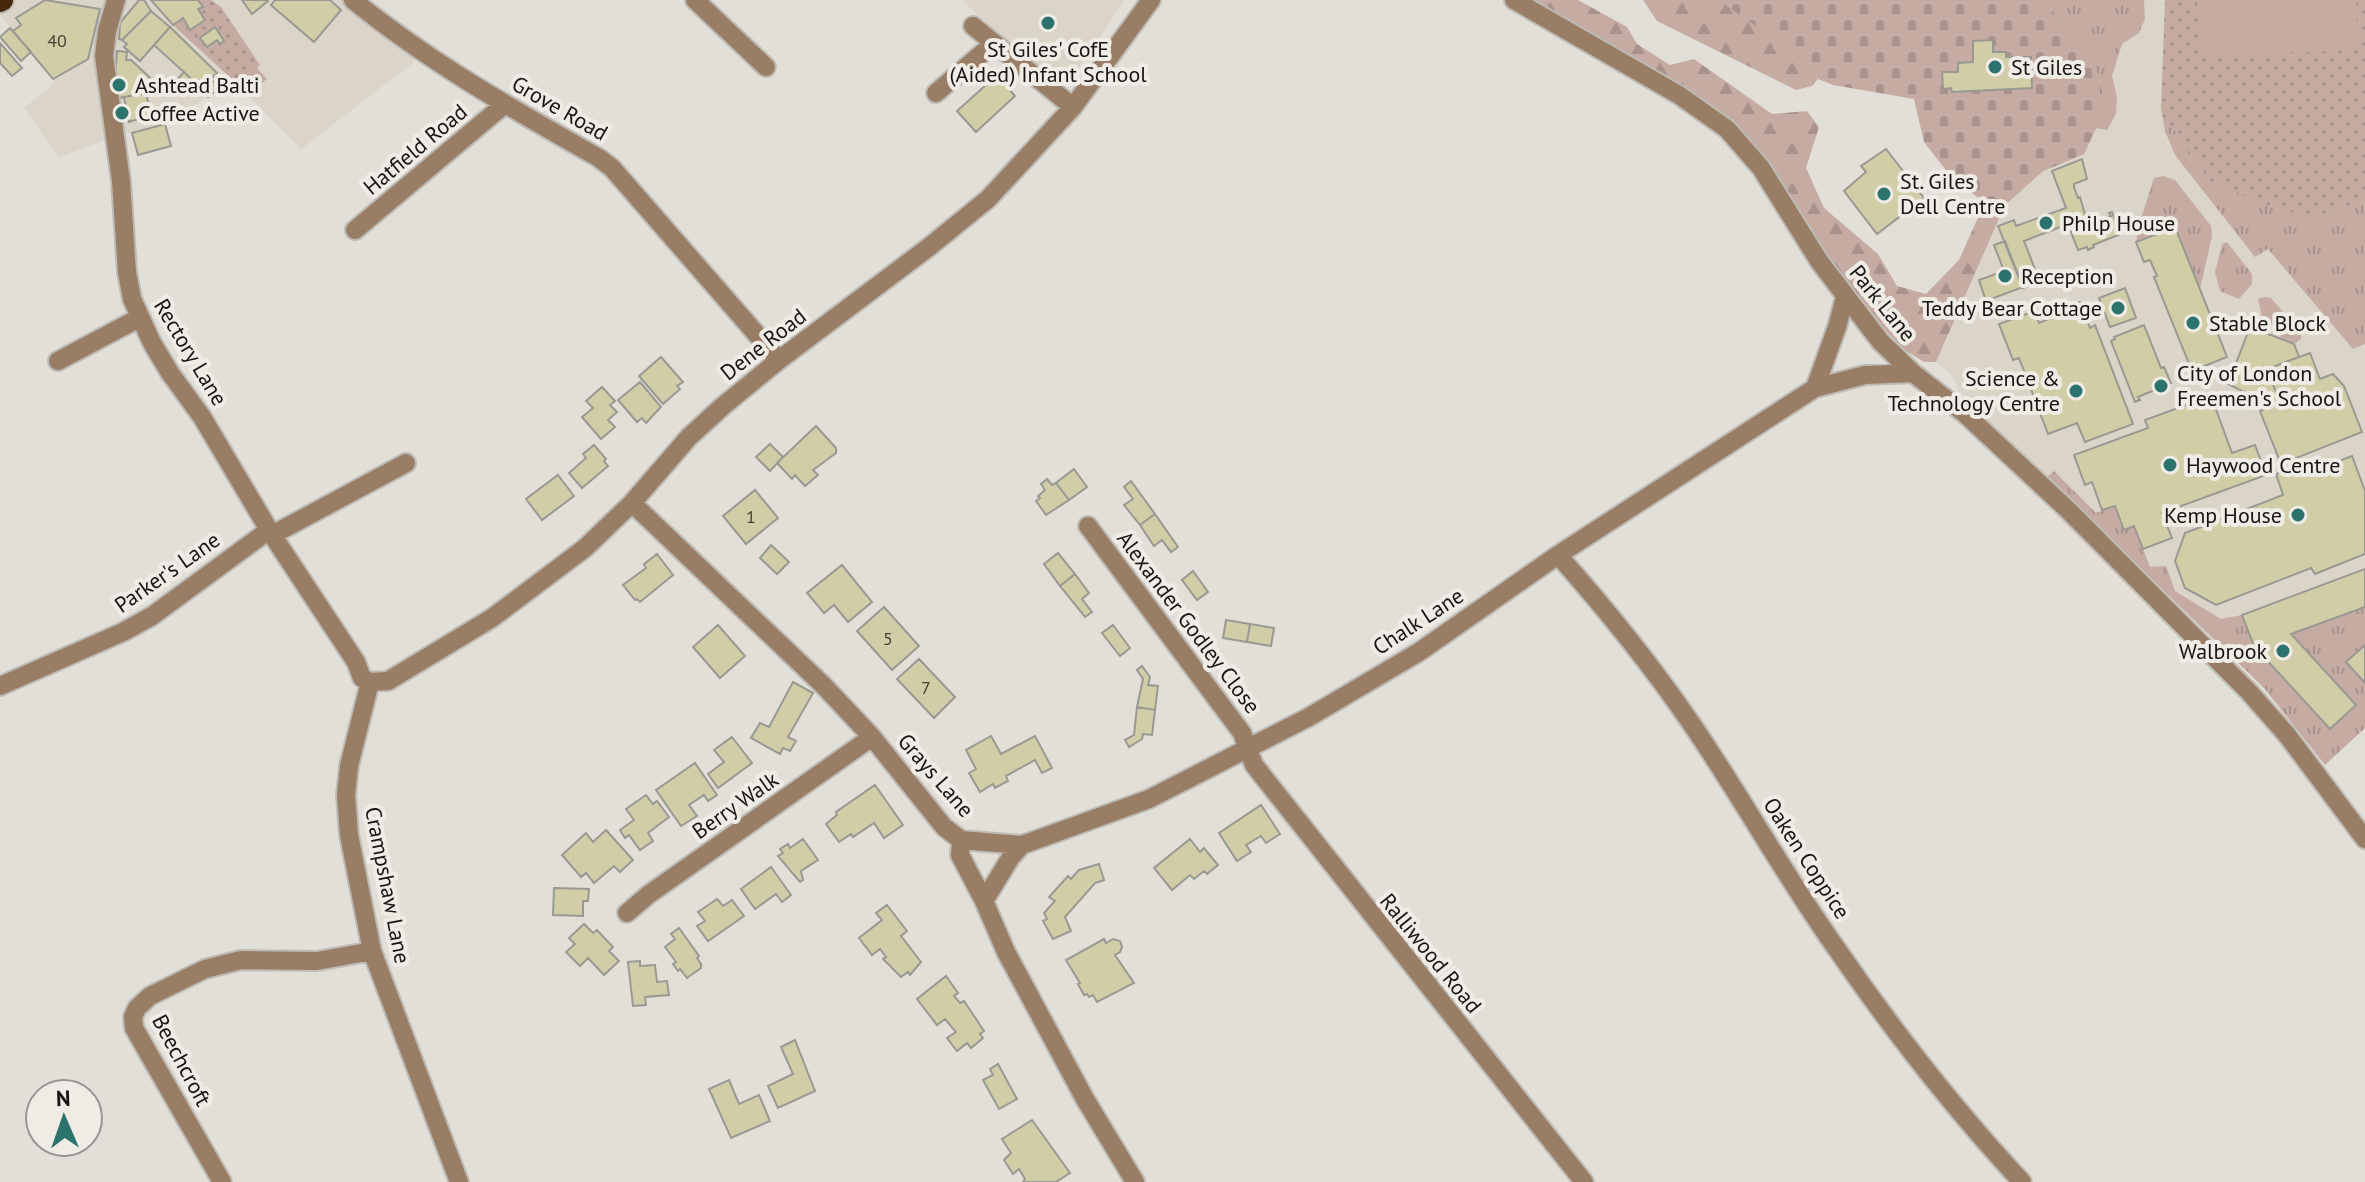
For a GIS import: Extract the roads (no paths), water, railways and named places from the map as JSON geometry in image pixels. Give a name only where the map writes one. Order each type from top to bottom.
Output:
[{"type":"street","name":"Rectory Lane","points":[[116,0],[104,56],[121,181],[127,272],[139,318],[170,373],[202,417],[271,533],[356,662],[362,678],[370,682]]},
{"type":"street","points":[[695,0],[766,67]]},
{"type":"street","name":"Dene Road","points":[[370,682],[388,681],[492,618],[585,548],[632,503],[689,437],[779,360],[988,199],[1073,107],[1151,0]]},
{"type":"street","name":"Park Lane","points":[[1514,0],[1679,95],[1727,129],[1761,168],[1819,261],[1880,341],[1913,373],[1964,413],[2056,500],[2250,693],[2287,735],[2365,839]]},
{"type":"street","name":"Grove Road","points":[[360,2],[403,40],[612,168],[779,360]]},
{"type":"street","points":[[973,26],[1073,107]]},
{"type":"street","points":[[936,93],[994,43]]},
{"type":"street","name":"Hatfield Road","points":[[355,230],[505,104]]},
{"type":"street","points":[[1815,388],[1845,297]]},
{"type":"street","points":[[58,361],[139,318]]},
{"type":"street","name":"Chalk Lane","points":[[961,840],[1022,845],[1149,799],[1309,717],[1419,652],[1558,555],[1815,388],[1865,375],[1913,373]]},
{"type":"street","name":"Parker's Lane","points":[[0,686],[123,632],[152,616],[271,533],[406,463]]},
{"type":"street","name":"Grays Lane","points":[[632,503],[824,686],[872,737],[944,827],[961,840],[960,855],[1006,952],[1135,1182]]},
{"type":"street","name":"Alexander Godley Close","points":[[1088,526],[1242,733],[1247,749]]},
{"type":"street","name":"Oaken Coppice","points":[[1558,555],[1648,664],[1693,726],[1832,943],[1892,1026],[1955,1106],[2022,1182]]},
{"type":"street","name":"Crampshaw Lane","points":[[370,682],[349,766],[346,795],[349,835],[372,951],[459,1182]]},
{"type":"street","name":"Berry Walk","points":[[627,913],[872,737]]},
{"type":"street","name":"Ralliwood Road","points":[[1247,749],[1254,765],[1366,909],[1584,1182]]},
{"type":"street","points":[[984,901],[1022,845]]},
{"type":"street","name":"Beechcroft","points":[[222,1182],[134,1028],[133,1017],[137,1008],[150,996],[205,969],[241,960],[317,961],[372,951]]},
{"type":"place","name":"St Giles' CofE (Aided) Infant School","points":[[1048,23]]},
{"type":"place","name":"St Giles","points":[[1995,67]]},
{"type":"place","name":"Ashtead Balti","points":[[119,85]]},
{"type":"place","name":"Coffee Active","points":[[122,113]]},
{"type":"place","name":"St. Giles Dell Centre","points":[[1884,194]]},
{"type":"place","name":"Philp House","points":[[2046,223]]},
{"type":"place","name":"Reception","points":[[2005,276]]},
{"type":"place","name":"Teddy Bear Cottage","points":[[2118,308]]},
{"type":"place","name":"Stable Block","points":[[2193,323]]},
{"type":"place","name":"City of London Freemen's School","points":[[2161,386]]},
{"type":"place","name":"Science & Technology Centre","points":[[2076,391]]},
{"type":"place","name":"Haywood Centre","points":[[2170,465]]},
{"type":"place","name":"Kemp House","points":[[2298,515]]},
{"type":"place","name":"Walbrook","points":[[2283,651]]}]
